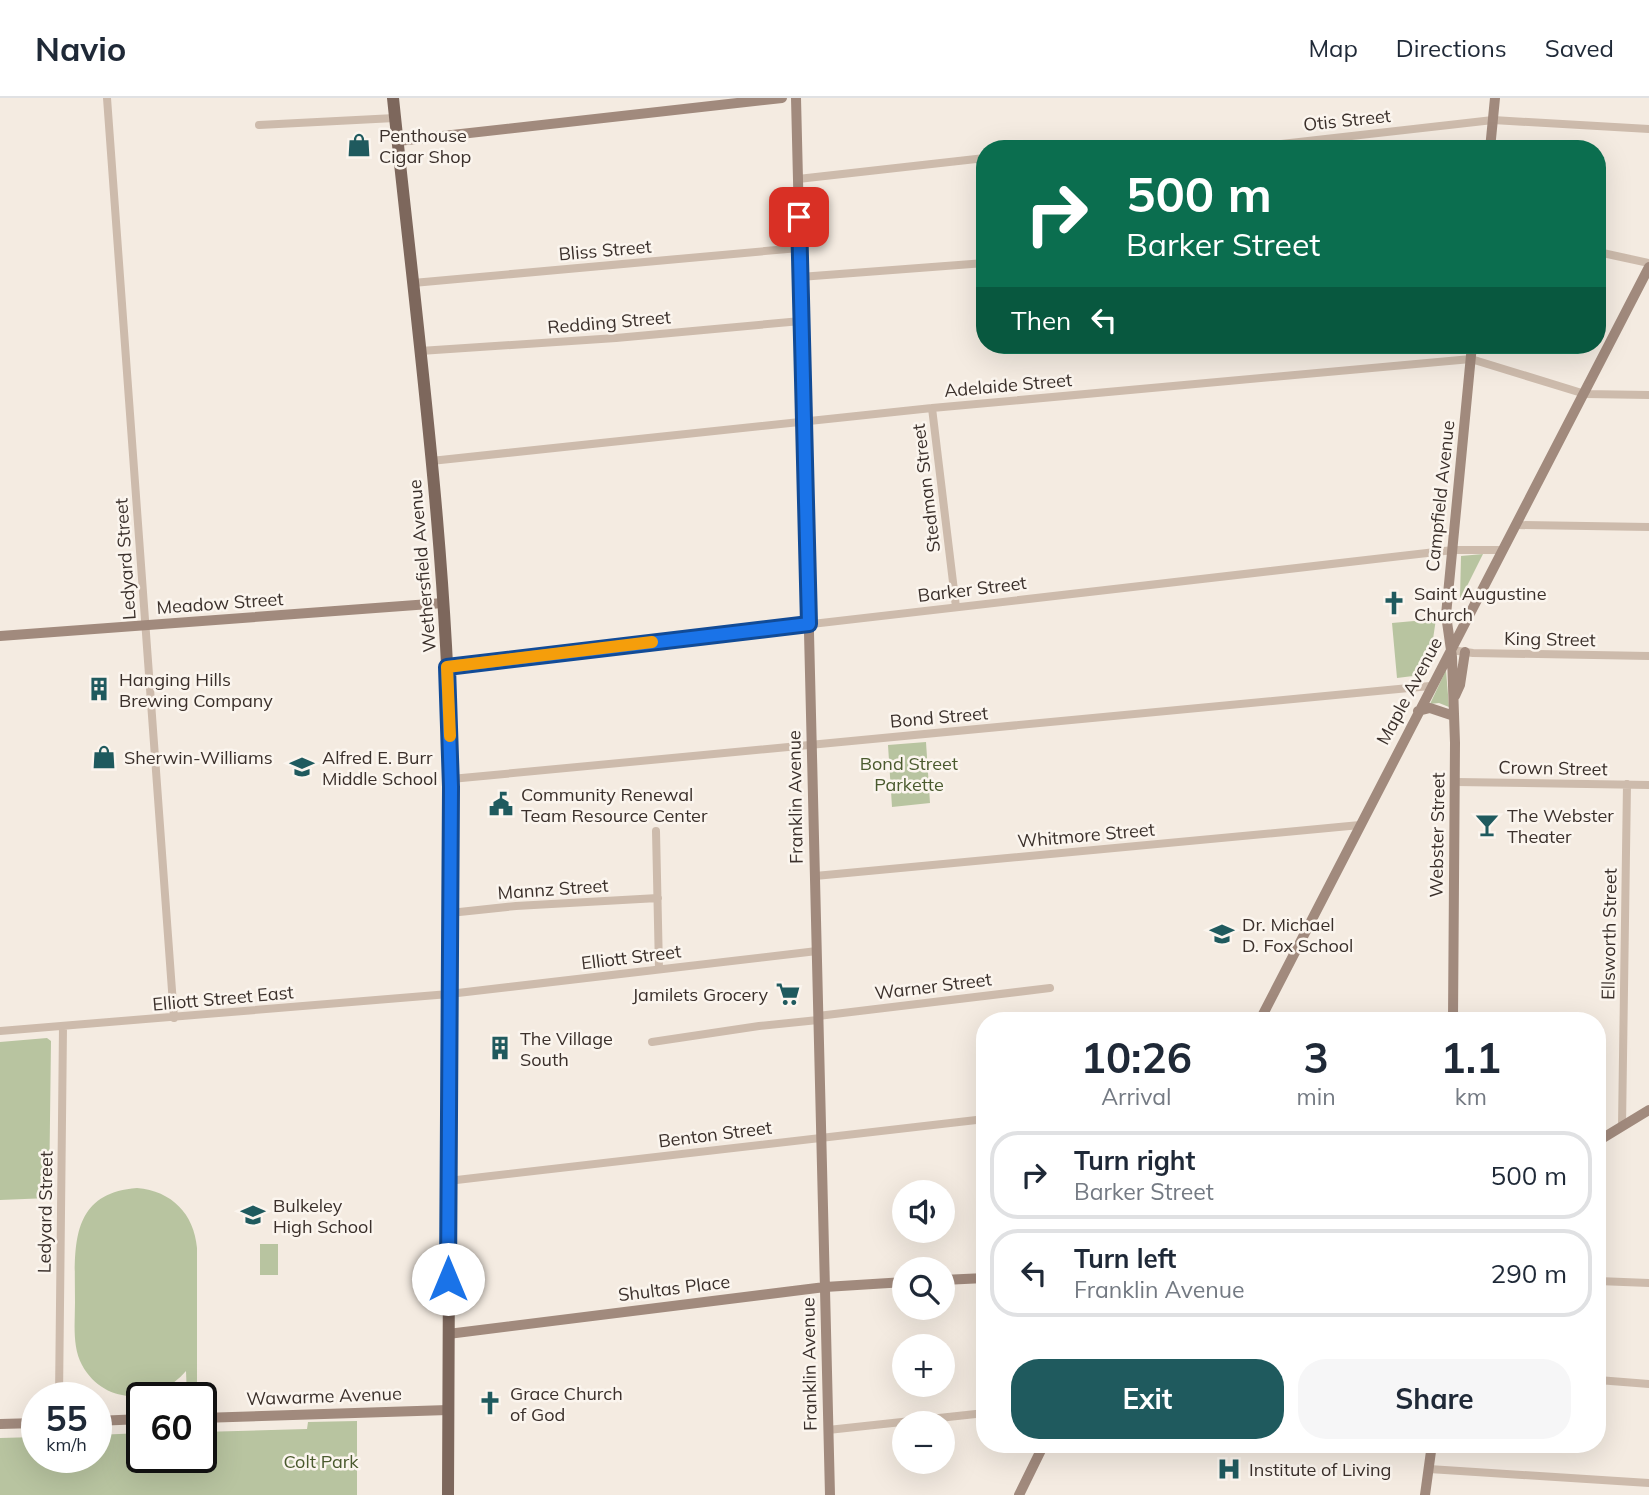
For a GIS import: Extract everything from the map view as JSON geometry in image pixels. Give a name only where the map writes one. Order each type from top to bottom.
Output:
[{"type":"main road","name":"Wethersfield Avenue","points":[[393,98],[431,461],[447,667],[451,779],[448,1495]]},
{"type":"main road","points":[[398,141],[782,98]]},
{"type":"main road","name":"Franklin Avenue","points":[[796,98],[830,1495]]},
{"type":"main road","points":[[1491,140],[1495,98]]},
{"type":"main road","name":"Maple Avenue","points":[[1606,352],[1649,265]]},
{"type":"main road","name":"Campfield Avenue","points":[[1451,650],[1446,615],[1471,354]]},
{"type":"main road","name":"Maple Avenue","points":[[1264,1012],[1430,686],[1605,354]]},
{"type":"main road","name":"Meadow Street","points":[[0,636],[443,603]]},
{"type":"main road","name":"Webster Street","points":[[1451,650],[1456,782],[1453,1012]]},
{"type":"main road","points":[[1453,698],[1460,685],[1465,652]]},
{"type":"main road","points":[[1418,711],[1430,708],[1454,716]]},
{"type":"main road","points":[[1606,1136],[1649,1110]]},
{"type":"main road","points":[[955,1279],[976,1278]]},
{"type":"main road","name":"Shultas Place","points":[[448,1334],[825,1287],[892,1283]]},
{"type":"main road","name":"Wawarme Avenue","points":[[217,1417],[448,1410]]},
{"type":"main road","points":[[0,1424],[21,1423]]},
{"type":"main road","points":[[1019,1495],[1040,1453]]},
{"type":"main road","points":[[1425,1495],[1432,1453]]},
{"type":"street","name":"Ledyard Street","points":[[107,98],[174,1017]]},
{"type":"street","points":[[259,125],[395,118]]},
{"type":"street","name":"Otis Street","points":[[1316,140],[1493,120],[1649,130]]},
{"type":"street","points":[[798,179],[976,159]]},
{"type":"street","name":"Bliss Street","points":[[412,283],[799,248]]},
{"type":"street","points":[[1606,254],[1649,265]]},
{"type":"street","points":[[800,277],[976,264]]},
{"type":"street","name":"Redding Street","points":[[420,351],[616,338],[801,321]]},
{"type":"street","name":"Adelaide Street","points":[[431,461],[932,408],[1471,359],[1585,394],[1649,395]]},
{"type":"street","name":"Stedman Street","points":[[932,408],[956,607]]},
{"type":"street","points":[[1517,525],[1649,527]]},
{"type":"street","name":"Barker Street","points":[[447,667],[1452,550],[1502,550]]},
{"type":"street","name":"King Street","points":[[1451,650],[1649,656]]},
{"type":"street","name":"Bond Street","points":[[451,779],[1430,686]]},
{"type":"street","name":"Crown Street","points":[[1456,782],[1649,785]]},
{"type":"street","name":"Ellsworth Street","points":[[1622,1126],[1627,784]]},
{"type":"street","name":"Whitmore Street","points":[[815,876],[1360,825]]},
{"type":"street","points":[[656,831],[659,969]]},
{"type":"street","name":"Mannz Street","points":[[450,913],[516,906],[658,898]]},
{"type":"street","name":"Elliott Street","points":[[449,994],[817,951]]},
{"type":"street","name":"Warner Street","points":[[652,1042],[1051,988]]},
{"type":"street","name":"Elliott Street East","points":[[0,1031],[449,994]]},
{"type":"street","name":"Ledyard Street","points":[[59,1382],[63,1027]]},
{"type":"street","name":"Benton Street","points":[[448,1181],[976,1120]]},
{"type":"street","points":[[1606,1281],[1649,1283]]},
{"type":"street","points":[[1606,1381],[1649,1384]]},
{"type":"street","points":[[828,1430],[976,1414]]},
{"type":"street","points":[[1429,1469],[1649,1483]]},
{"type":"green space","points":[[1483,554],[1461,598],[1460,598],[1461,556]]},
{"type":"green space","points":[[1436,619],[1433,639],[1421,675],[1397,678],[1392,623]]},
{"type":"green space","points":[[1446,670],[1449,707],[1439,703],[1430,704]]},
{"type":"green space","name":"Bond Street Parkette","points":[[926,742],[930,803],[892,807],[888,745]]},
{"type":"green space","points":[[47,1038],[51,1041],[49,1198],[0,1200],[0,1042]]},
{"type":"green space","points":[[137,1188],[161,1194],[179,1206],[191,1225],[197,1248],[197,1382],[186,1382],[186,1371],[174,1382],[126,1382],[126,1395],[118,1394],[112,1391],[112,1382],[96,1382],[82,1365],[75,1334],[76,1244],[87,1213],[98,1201],[115,1192]]},
{"type":"green space","points":[[260,1244],[278,1244],[278,1275],[260,1275]]},
{"type":"green space","name":"Colt Park","points":[[357,1421],[357,1495],[0,1495],[0,1438],[21,1437],[21,1473],[112,1473],[112,1434],[126,1434],[126,1473],[217,1473],[217,1432],[307,1429],[308,1422]]},
{"type":"slow traffic","points":[[450,736],[447,667],[652,642]]},
{"type":"place","name":"Penthouse Cigar Shop","points":[[359,145]]},
{"type":"place","name":"Saint Augustine Church","points":[[1394,603]]},
{"type":"place","name":"Hanging Hills Brewing Company","points":[[99,689]]},
{"type":"place","name":"Sherwin-Williams","points":[[104,757]]},
{"type":"place","name":"Alfred E. Burr Middle School","points":[[302,767]]},
{"type":"place","name":"Community Renewal Team Resource Center","points":[[501,804]]},
{"type":"place","name":"The Webster Theater","points":[[1487,825]]},
{"type":"place","name":"Dr. Michael D. Fox School","points":[[1222,934]]},
{"type":"place","name":"Jamilets Grocery","points":[[788,994]]},
{"type":"place","name":"The Village South","points":[[500,1048]]},
{"type":"place","name":"Bulkeley High School","points":[[253,1215]]},
{"type":"place","name":"Grace Church of God","points":[[490,1403]]},
{"type":"place","name":"Institute of Living","points":[[1229,1469]]},
{"type":"route","points":[[448,1279],[451,787],[447,667],[809,624],[799,217]]}]
